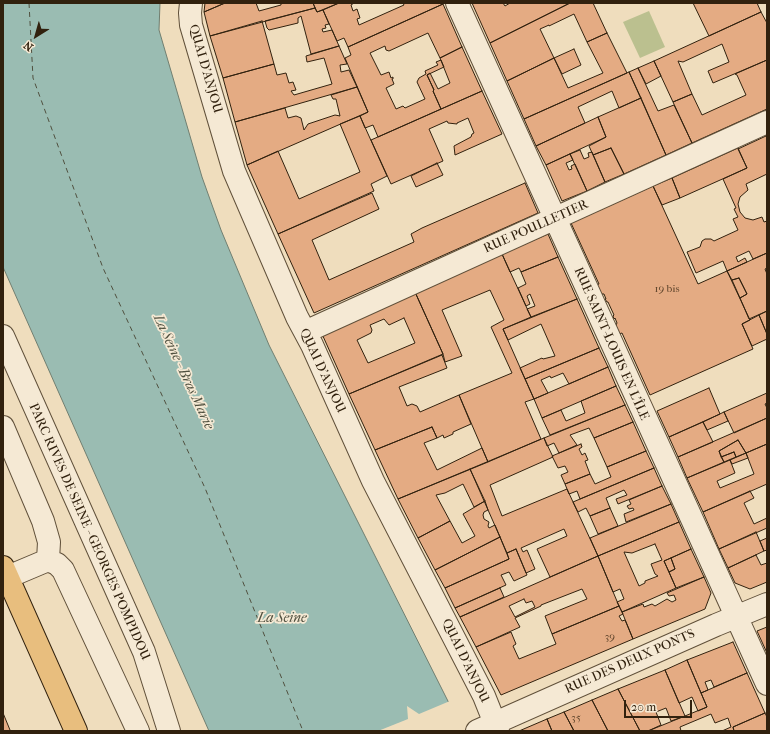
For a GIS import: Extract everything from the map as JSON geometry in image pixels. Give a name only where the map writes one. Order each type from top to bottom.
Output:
[{"type":"main road","points":[[5,574],[76,731]]},
{"type":"street","name":"QUAI D'ANJOU","points":[[191,3],[191,25],[234,171],[297,317],[373,481],[484,696],[490,728]]},
{"type":"street","name":"RUE SAINT-LOUIS EN L'ÎLE","points":[[457,3],[554,219],[767,684]]},
{"type":"street","name":"RUE POULLETIER","points":[[305,332],[767,122]]},
{"type":"street","name":"PARC RIVES DE SEINE - GEORGES POMPIDOU","points":[[3,336],[144,652],[169,731]]},
{"type":"street","points":[[3,427],[43,521],[49,542],[48,560]]},
{"type":"street","points":[[5,574],[48,560],[57,564],[63,570],[138,731]]},
{"type":"street","name":"RUE DES DEUX PONTS","points":[[490,728],[736,616],[767,604]]},
{"type":"green space","points":[[649,11],[665,47],[640,58],[623,22]]},
{"type":"water","name":"La Seine","points":[[3,3],[160,3],[159,30],[202,177],[221,230],[269,345],[463,731],[209,731],[3,267]]},
{"type":"pier","points":[[450,701],[465,731],[378,731],[408,719],[407,706],[419,714]]},
{"type":"building","points":[[205,3],[225,3],[204,12]]},
{"type":"building","points":[[225,3],[256,3],[259,11],[281,5],[281,3],[313,3],[315,8],[210,36],[204,12]]},
{"type":"building","points":[[313,3],[339,3],[317,12]]},
{"type":"building","points":[[339,3],[354,3],[351,5],[353,11],[357,9],[360,18],[357,19],[359,25],[404,5],[403,3],[443,4],[348,47],[344,38],[337,41],[323,10]]},
{"type":"building","points":[[472,3],[503,3],[505,6],[510,3],[570,3],[490,43]]},
{"type":"building","points":[[570,3],[593,3],[607,33],[587,42],[574,14],[540,29],[554,58],[507,81],[490,43]]},
{"type":"building","points":[[693,3],[757,3],[761,12],[709,36]]},
{"type":"building","points":[[443,4],[462,47],[440,58],[428,33],[389,51],[386,50],[385,46],[370,53],[381,75],[389,72],[391,78],[393,77],[392,79],[394,84],[386,88],[396,109],[403,106],[405,108],[425,99],[417,82],[419,78],[426,74],[425,71],[438,65],[436,62],[441,60],[444,67],[427,75],[441,109],[378,137],[373,125],[365,128],[360,116],[368,112],[345,58],[351,55],[348,47]]},
{"type":"building","points":[[315,8],[317,12],[323,10],[329,24],[325,25],[326,28],[322,29],[323,32],[332,30],[339,46],[311,54],[301,16],[298,18],[298,23],[269,30],[267,28],[265,21]]},
{"type":"building","points":[[761,12],[767,23],[767,60],[713,83],[708,71],[729,62],[722,44],[683,62],[678,61],[692,94],[673,102],[654,61]]},
{"type":"building","points":[[262,21],[274,64],[223,78],[210,36]]},
{"type":"building","points":[[607,33],[627,73],[524,119],[507,81],[554,58],[568,88],[603,73],[587,42]]},
{"type":"building","points":[[339,46],[347,64],[340,65],[341,72],[349,70],[357,87],[235,122],[223,78],[274,64],[277,75],[286,73],[289,83],[293,82],[296,90],[291,91],[294,95],[332,84],[324,58],[307,62],[306,56]]},
{"type":"building","points":[[462,47],[482,91],[441,109],[427,75],[430,73],[438,89],[450,83],[440,58]]},
{"type":"building","points":[[574,49],[581,65],[562,74],[554,58]]},
{"type":"building","points":[[767,60],[767,109],[692,143],[673,102],[692,94],[702,115],[746,95],[737,75],[735,74]]},
{"type":"building","points":[[654,61],[661,76],[646,84],[638,68]]},
{"type":"building","points":[[638,68],[658,111],[674,105],[692,143],[666,155],[629,72]]},
{"type":"building","points":[[629,72],[641,98],[619,108],[612,91],[578,107],[585,123],[536,146],[524,119]]},
{"type":"building","points":[[357,87],[368,112],[247,165],[235,122],[285,108],[288,118],[296,116],[301,118],[304,130],[308,124],[335,115],[340,116],[336,99],[333,99],[331,95]]},
{"type":"building","points":[[482,91],[502,134],[455,155],[454,146],[471,137],[474,133],[468,118],[457,124],[448,123],[447,121],[429,129],[443,161],[391,184],[371,140]]},
{"type":"building","points":[[641,98],[666,155],[624,174],[611,148],[593,155],[589,146],[606,137],[598,117]]},
{"type":"building","points":[[360,116],[387,176],[371,184],[374,191],[278,234],[247,165],[278,151],[299,199],[360,172],[340,124]]},
{"type":"building","points":[[598,117],[606,137],[546,165],[536,146]]},
{"type":"building","points":[[766,136],[767,174],[746,184],[748,190],[740,197],[738,204],[740,212],[745,218],[753,220],[762,217],[764,222],[767,221],[767,253],[753,259],[749,251],[736,257],[738,262],[745,258],[747,262],[727,271],[723,261],[696,273],[687,252],[700,247],[702,241],[705,239],[711,239],[714,241],[738,230],[733,219],[738,217],[734,209],[736,208],[723,179],[747,168],[738,149]]},
{"type":"building","points":[[611,148],[624,174],[605,182],[593,155]]},
{"type":"building","points":[[738,148],[747,168],[680,198],[672,178]]},
{"type":"building","points":[[580,150],[584,159],[589,157],[588,153],[592,152],[605,182],[587,191],[570,154]]},
{"type":"building","points":[[570,154],[573,160],[566,163],[569,170],[572,169],[571,166],[575,164],[587,191],[562,201],[546,165]]},
{"type":"building","points":[[437,163],[443,175],[416,187],[411,176]]},
{"type":"building","points":[[672,178],[680,198],[662,205],[653,186]]},
{"type":"building","points":[[525,183],[538,213],[314,313],[278,234],[372,193],[379,209],[312,240],[329,280],[414,242],[411,234],[422,228]]},
{"type":"building","points":[[653,186],[698,284],[727,271],[750,320],[742,324],[753,349],[650,395],[622,333],[619,334],[616,325],[617,323],[613,316],[614,315],[605,299],[604,294],[601,294],[597,285],[599,284],[571,223]]},
{"type":"building","points":[[548,234],[558,257],[521,272],[519,268],[510,272],[502,254]]},
{"type":"building","points":[[767,253],[767,268],[765,269],[767,274],[767,311],[749,319],[740,298],[747,294],[739,278],[732,280],[727,271]]},
{"type":"building","points":[[502,254],[531,317],[503,329],[534,399],[525,402],[541,439],[488,462],[459,395],[512,373],[491,327],[504,320],[490,290],[442,310],[462,356],[445,362],[443,354],[415,292]]},
{"type":"building","points":[[558,257],[577,299],[531,317],[527,309],[535,306],[530,294],[527,296],[530,304],[526,306],[518,288],[526,284],[521,272]]},
{"type":"building","points":[[739,278],[747,294],[740,298],[732,280]]},
{"type":"building","points":[[415,292],[443,354],[349,394],[322,334]],"holes":[[[404,318],[415,343],[368,363],[357,340],[371,333],[372,330],[370,325],[384,319],[389,325]]]},
{"type":"building","points":[[577,299],[599,348],[525,379],[520,368],[542,358],[555,356],[541,324],[508,340],[503,329]]},
{"type":"building","points":[[767,311],[767,334],[759,315]]},
{"type":"building","points":[[759,315],[767,334],[767,339],[752,346],[742,324]]},
{"type":"building","points":[[599,348],[608,367],[569,384],[563,373],[551,378],[550,376],[541,380],[548,393],[534,399],[525,379]]},
{"type":"building","points":[[442,355],[447,368],[399,387],[407,406],[412,404],[417,406],[420,412],[459,395],[471,424],[444,438],[443,435],[437,438],[432,427],[375,450],[349,394]]},
{"type":"building","points":[[608,367],[616,386],[542,418],[534,399]]},
{"type":"building","points":[[616,386],[625,405],[550,435],[542,418],[561,410],[566,421],[585,413],[581,401]]},
{"type":"building","points":[[709,388],[720,414],[669,437],[657,411]]},
{"type":"building","points":[[767,393],[767,403],[765,404],[767,408],[767,418],[734,433],[724,412]]},
{"type":"building","points":[[625,405],[633,422],[594,438],[589,428],[570,435],[577,445],[559,453],[554,443],[547,446],[544,438]]},
{"type":"building","points":[[724,412],[728,421],[707,430],[703,422]]},
{"type":"building","points":[[767,418],[767,444],[746,453],[738,440],[719,451],[724,462],[687,478],[678,457]]},
{"type":"building","points":[[633,422],[646,451],[607,467],[594,438]]},
{"type":"building","points":[[703,422],[713,442],[678,457],[669,437]]},
{"type":"building","points":[[432,427],[437,438],[424,443],[437,470],[482,448],[488,462],[398,499],[375,450]]},
{"type":"building","points":[[544,438],[553,457],[490,485],[502,516],[567,489],[598,556],[550,577],[537,549],[567,536],[564,529],[521,548],[523,552],[527,550],[535,569],[526,573],[516,549],[507,553],[470,469]]},
{"type":"building","points":[[738,440],[746,453],[736,457],[734,452],[721,457],[719,451]]},
{"type":"building","points":[[581,444],[582,447],[579,449],[582,455],[585,453],[588,460],[585,461],[590,474],[565,484],[561,475],[568,472],[565,466],[558,468],[552,456]]},
{"type":"building","points":[[767,444],[767,484],[703,512],[687,478],[730,460],[735,473],[717,481],[720,488],[754,474],[746,453]]},
{"type":"building","points":[[646,451],[654,468],[580,499],[577,491],[569,494],[565,484],[590,474],[595,484],[611,477],[607,467]]},
{"type":"building","points":[[734,452],[736,457],[724,462],[721,457]]},
{"type":"building","points":[[746,453],[748,458],[732,464],[730,460]]},
{"type":"building","points":[[654,468],[662,486],[618,504],[616,499],[627,495],[624,490],[606,498],[610,508],[590,516],[586,508],[578,512],[573,502]]},
{"type":"building","points":[[470,469],[485,501],[474,507],[463,484],[445,493],[436,495],[450,521],[418,538],[398,499]]},
{"type":"building","points":[[662,486],[671,504],[626,522],[624,514],[634,510],[633,508],[629,509],[627,506],[631,504],[629,500]]},
{"type":"building","points":[[750,491],[754,498],[744,503],[754,524],[767,518],[767,528],[719,549],[703,512]]},
{"type":"building","points":[[485,501],[488,510],[484,512],[484,519],[489,522],[489,528],[495,525],[500,537],[435,570],[418,538],[450,521],[462,543],[475,536],[463,514]]},
{"type":"building","points":[[671,504],[679,522],[598,556],[590,538]]},
{"type":"building","points":[[610,508],[618,526],[598,534],[590,516]]},
{"type":"building","points":[[679,522],[691,549],[664,561],[676,588],[622,612],[617,602],[624,599],[620,589],[613,592],[598,556]],"holes":[[[655,544],[662,560],[651,564],[655,574],[658,576],[645,581],[645,583],[639,586],[624,552],[632,553]]]},
{"type":"building","points":[[756,532],[764,551],[728,568],[719,549]]},
{"type":"building","points":[[500,537],[509,559],[445,588],[435,570]]},
{"type":"building","points":[[767,538],[767,550],[764,551],[760,541]]},
{"type":"building","points":[[516,549],[527,575],[514,581],[509,572],[501,575],[506,585],[455,608],[445,588],[509,559],[507,553]]},
{"type":"building","points":[[691,549],[704,577],[676,588],[669,572],[675,569],[671,558]]},
{"type":"building","points":[[756,555],[761,565],[767,563],[767,582],[750,589],[735,583],[728,568]]},
{"type":"building","points":[[598,556],[619,606],[552,634],[545,616],[587,599],[582,589],[541,605],[515,618],[520,627],[476,647],[460,617]],"holes":[[[524,599],[526,603],[532,601],[535,607],[515,617],[509,606]]]},
{"type":"building","points":[[671,558],[675,569],[669,572],[664,561]]},
{"type":"building","points":[[704,577],[711,593],[705,609],[633,639],[622,612],[643,604],[644,607],[652,604],[655,606],[667,599],[672,602],[676,600],[674,595],[669,596],[667,593]]},
{"type":"building","points":[[500,588],[504,597],[460,617],[455,608]]},
{"type":"building","points":[[619,606],[623,614],[619,616],[622,621],[625,620],[633,639],[501,695],[476,647],[511,632],[516,644],[513,646],[519,659],[556,644],[552,634]]},
{"type":"building","points":[[767,627],[767,653],[757,631]]},
{"type":"building","points":[[733,642],[747,673],[714,687],[711,680],[705,682],[708,690],[701,693],[687,660]]},
{"type":"building","points":[[687,660],[707,707],[698,711],[692,697],[679,703],[665,670]]},
{"type":"building","points":[[665,670],[685,716],[671,721],[666,708],[656,712],[661,725],[648,731],[640,731],[618,689]]},
{"type":"building","points":[[747,673],[765,713],[733,727],[734,731],[722,731],[731,727],[728,718],[715,723],[711,714],[680,727],[681,731],[648,731],[707,707],[701,693]]},
{"type":"building","points":[[618,689],[640,731],[608,731],[592,700]]},
{"type":"building","points":[[592,700],[608,731],[574,731],[564,712]]},
{"type":"building","points":[[564,712],[574,731],[552,731],[547,719]]},
{"type":"building","points":[[3,713],[10,730],[11,731],[3,731]]},
{"type":"building","points":[[765,713],[767,717],[767,731],[734,731],[733,727]]},
{"type":"building","points":[[547,719],[552,731],[519,731]]},
{"type":"ferry route","points":[[29,3],[33,78],[103,268],[205,488],[303,731]]},
{"type":"water label","name":"La Seine - Bras Marie","points":[[183,372]]}]
